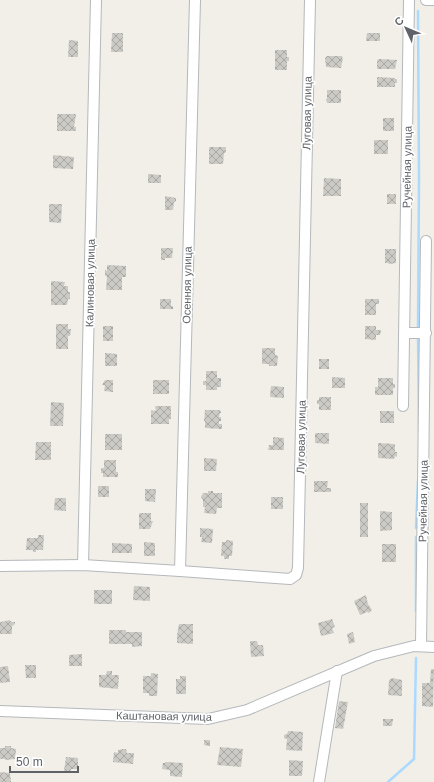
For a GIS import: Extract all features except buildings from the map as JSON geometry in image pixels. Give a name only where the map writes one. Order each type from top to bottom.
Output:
[{"type":"street","name":"Калиновая улица","points":[[83,566],[96,0]]},
{"type":"street","name":"Осенняя улица","points":[[180,571],[195,0]]},
{"type":"street","name":"Луговая улица","points":[[0,566],[83,566],[290,579],[296,575],[298,568],[310,0]]},
{"type":"street","name":"Ручейная улица","points":[[404,406],[409,0]]},
{"type":"street","points":[[426,0],[434,0]]},
{"type":"street","name":"Ручейная улица","points":[[422,646],[426,241]]},
{"type":"street","points":[[404,333],[426,333]]},
{"type":"street","name":"Каштановая улица","points":[[0,711],[208,719],[247,710],[374,656],[414,646],[434,647]]},
{"type":"street","points":[[319,782],[337,671]]},
{"type":"waterway","points":[[418,11],[418,330]]},
{"type":"waterway","points":[[418,335],[419,432]]},
{"type":"waterway","points":[[416,528],[418,481]]},
{"type":"waterway","points":[[416,537],[416,611]]},
{"type":"waterway","points":[[388,782],[414,759],[416,658]]}]
